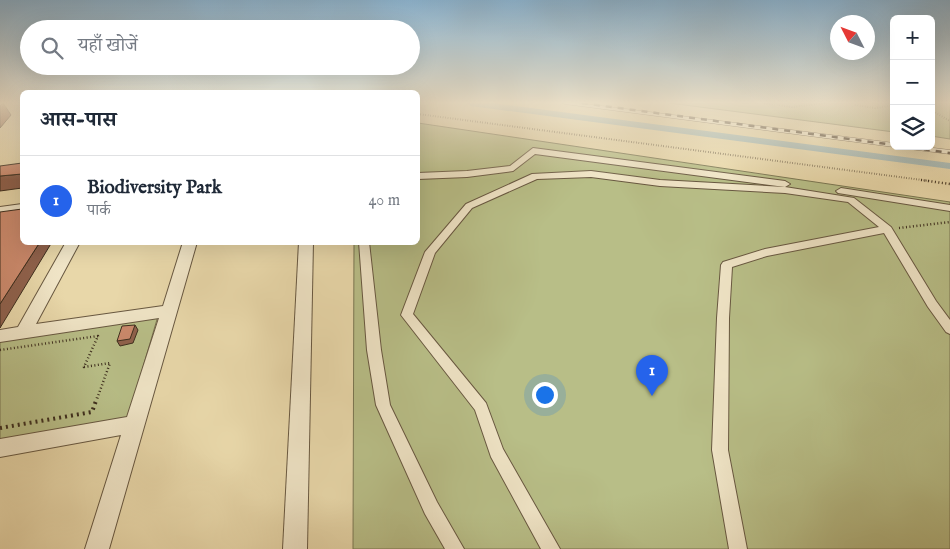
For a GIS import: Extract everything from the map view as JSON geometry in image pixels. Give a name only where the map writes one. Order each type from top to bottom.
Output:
[{"type":"street","points":[[420,176],[467,174],[513,168],[533,151],[851,192],[950,208]]},
{"type":"street","points":[[551,549],[496,452],[481,407],[407,314],[430,252],[469,206],[535,176],[592,174],[668,183],[786,190],[851,200],[887,230],[932,304],[950,329]]},
{"type":"street","points":[[0,211],[20,208]]},
{"type":"street","points":[[738,549],[720,450],[723,318],[727,265],[765,253],[887,230]]},
{"type":"street","points":[[23,333],[72,245]]},
{"type":"street","points":[[97,549],[189,245]]},
{"type":"street","points":[[295,549],[306,245]]},
{"type":"street","points":[[364,245],[374,350],[383,405],[431,508],[455,549]]},
{"type":"street","points":[[0,336],[169,311]]},
{"type":"street","points":[[0,448],[135,424]]},
{"type":"lane","points":[[766,129],[890,144]]},
{"type":"lane","points":[[934,150],[950,152]]},
{"type":"path","points":[[529,129],[950,184]]},
{"type":"path","points":[[887,230],[950,222]]},
{"type":"path","points":[[0,350],[98,336],[84,367],[110,363],[92,412],[0,428]]},
{"type":"green space","points":[[420,129],[456,129],[950,202],[950,549],[353,549],[354,245],[420,245]]},
{"type":"green space","points":[[868,129],[890,129],[890,131]]},
{"type":"green space","points":[[935,129],[950,129],[950,139],[935,137]]},
{"type":"green space","points":[[158,316],[128,418],[0,441],[0,341]]},
{"type":"building","points":[[20,163],[20,174],[0,176],[0,166]]},
{"type":"building","points":[[20,209],[20,245],[38,245],[0,304],[0,212]]},
{"type":"building","points":[[135,325],[130,339],[117,341],[122,326]]},
{"type":"waterway","points":[[666,129],[950,166]]},
{"type":"railway","points":[[772,129],[890,144]]},
{"type":"railway","points":[[929,150],[950,153]]},
{"type":"place","name":"Biodiversity Park","points":[[652,396]]}]
